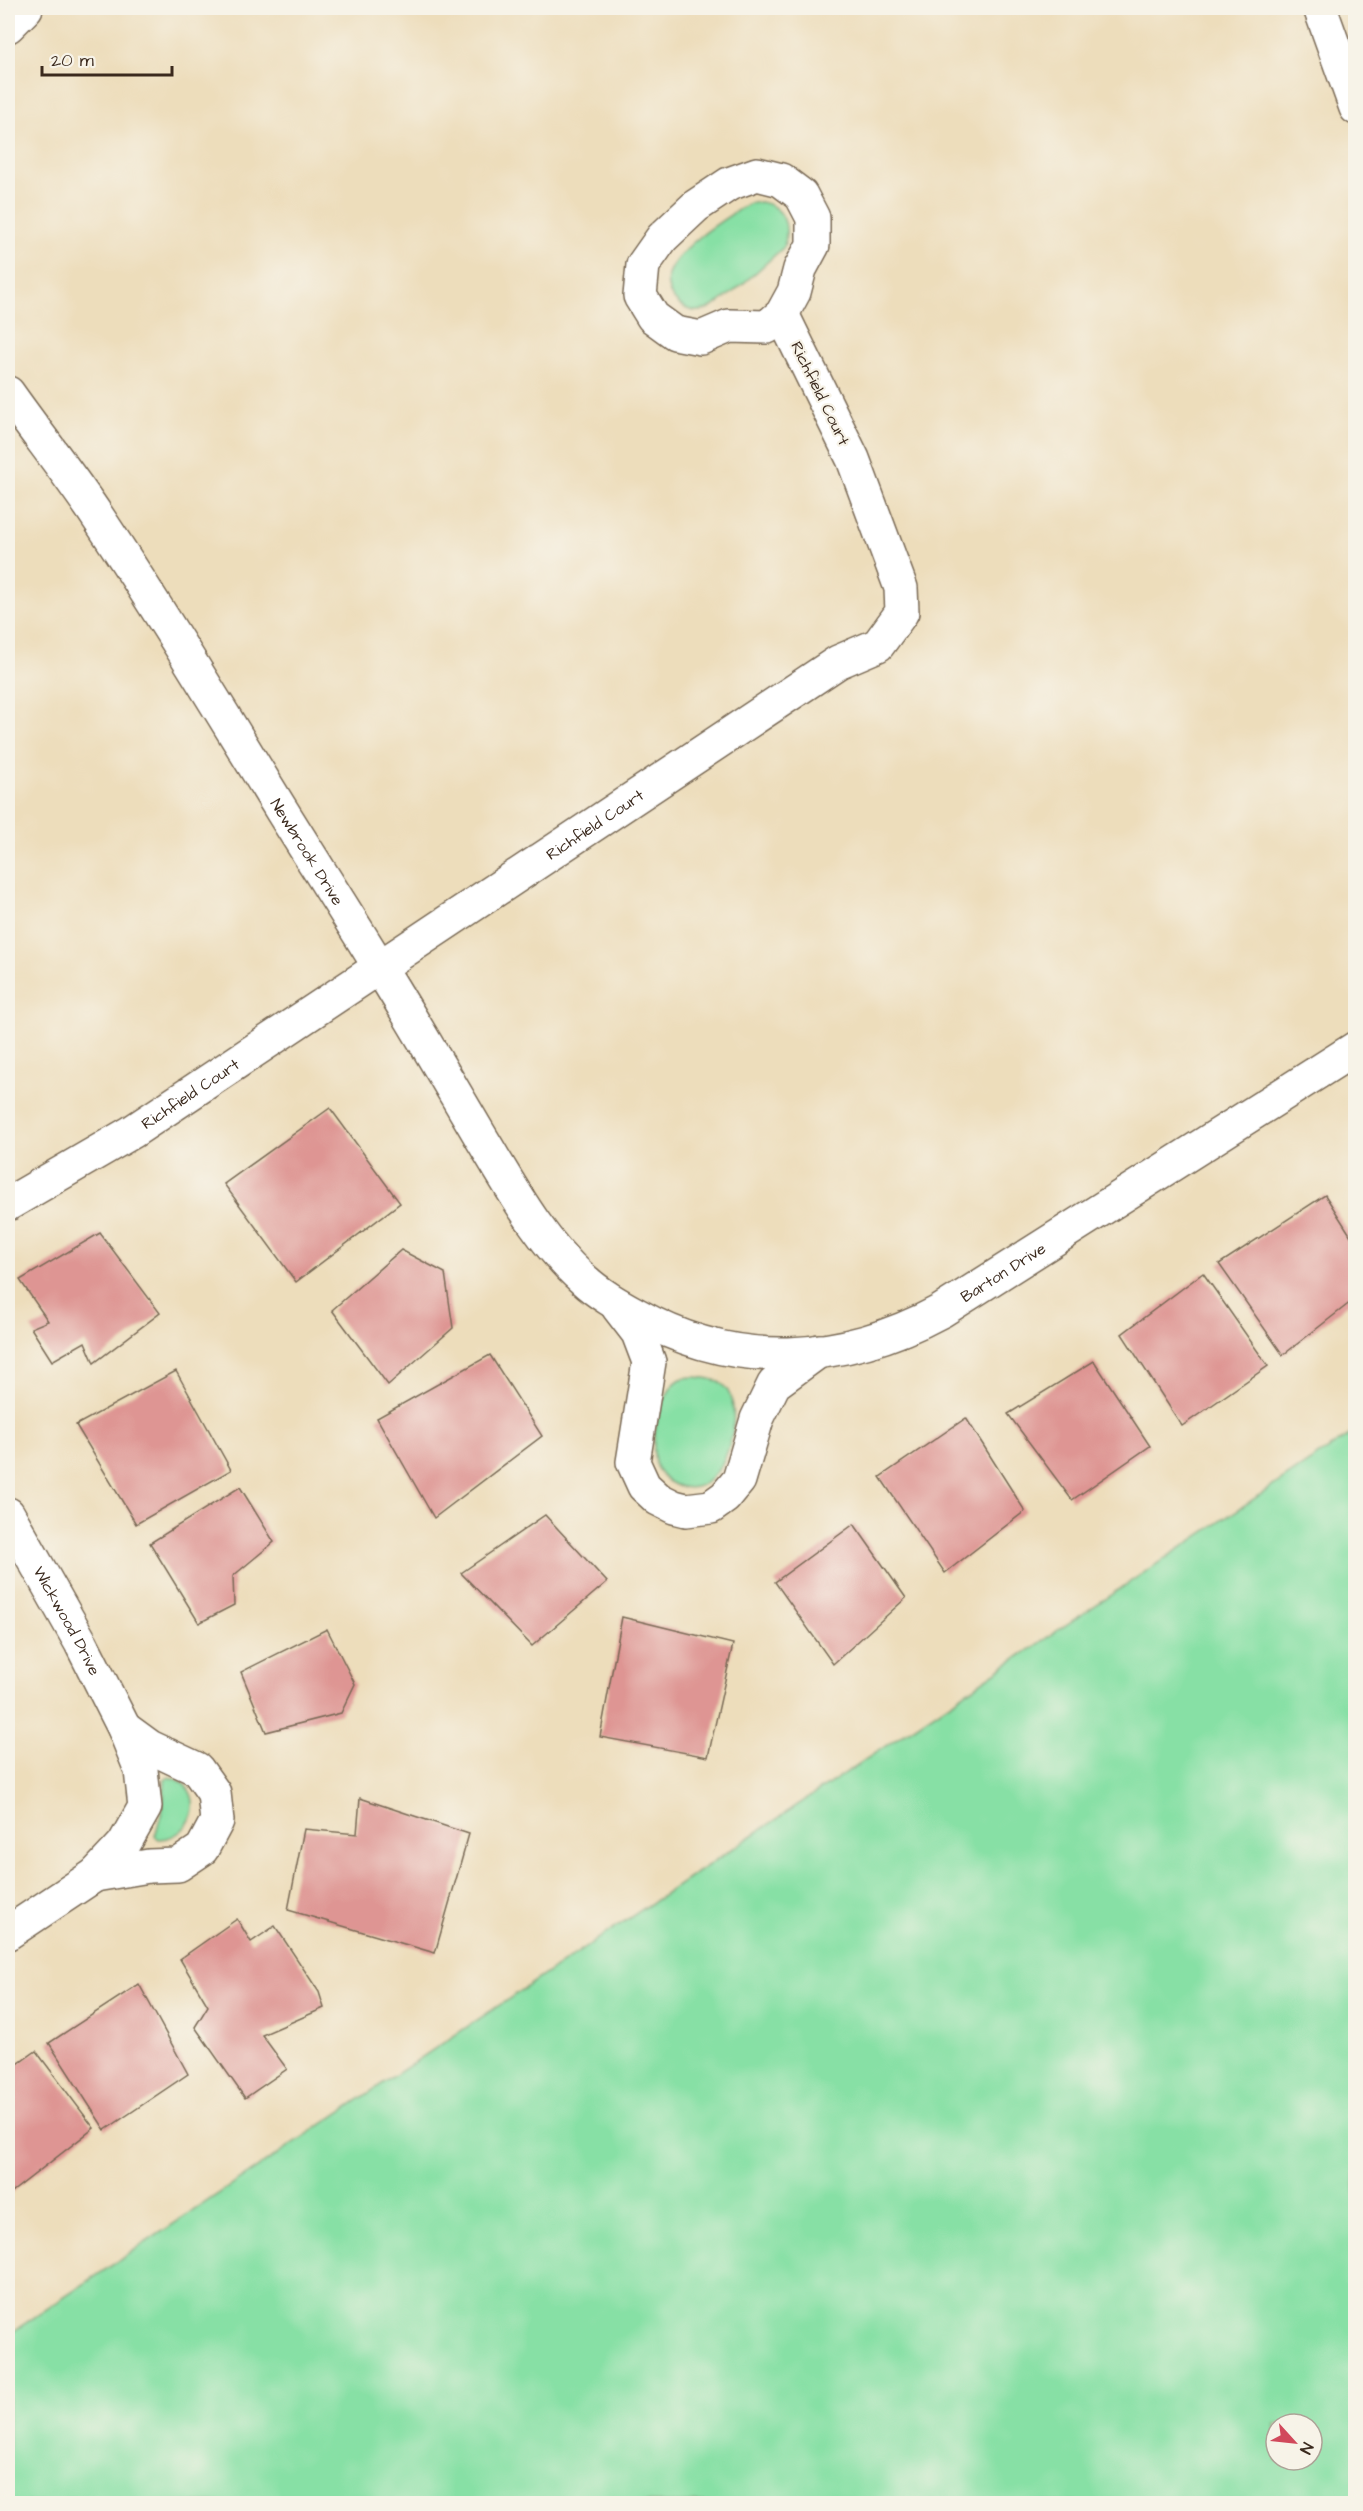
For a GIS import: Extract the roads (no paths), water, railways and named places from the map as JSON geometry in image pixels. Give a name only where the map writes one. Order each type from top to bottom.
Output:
[{"type":"street","points":[[8,26],[26,8]]},
{"type":"street","points":[[1320,8],[1356,108]]},
{"type":"street","points":[[757,174],[781,180],[801,195],[813,218],[813,245],[800,269],[794,292],[782,314],[767,327],[729,326],[701,338],[675,333],[653,317],[640,296],[643,265],[662,238],[696,206],[729,184],[757,174]]},
{"type":"street","name":"Richfield Court","points":[[8,1204],[132,1132],[838,662],[878,645],[902,612],[902,588],[853,459],[782,314]]},
{"type":"street","name":"Newbrook Drive","points":[[8,393],[95,512],[185,650],[517,1197],[559,1255],[584,1281],[613,1301]]},
{"type":"street","name":"Barton Drive","points":[[613,1301],[662,1329],[712,1347],[768,1355],[851,1346],[882,1337],[914,1326],[941,1311],[1356,1048]]},
{"type":"street","points":[[613,1301],[638,1333],[649,1362],[633,1462],[644,1486],[658,1498],[674,1507],[686,1510],[711,1507],[725,1497],[739,1479],[757,1419],[774,1384],[819,1351]]},
{"type":"street","name":"Wickwood Drive","points":[[8,1514],[81,1643],[124,1728],[141,1770],[145,1807],[124,1844],[95,1875]]},
{"type":"street","name":"Wickwood Drive","points":[[95,1875],[148,1866],[178,1865],[202,1849],[217,1821],[214,1793],[197,1769],[150,1748],[124,1728]]},
{"type":"street","points":[[8,1933],[95,1875]]}]
